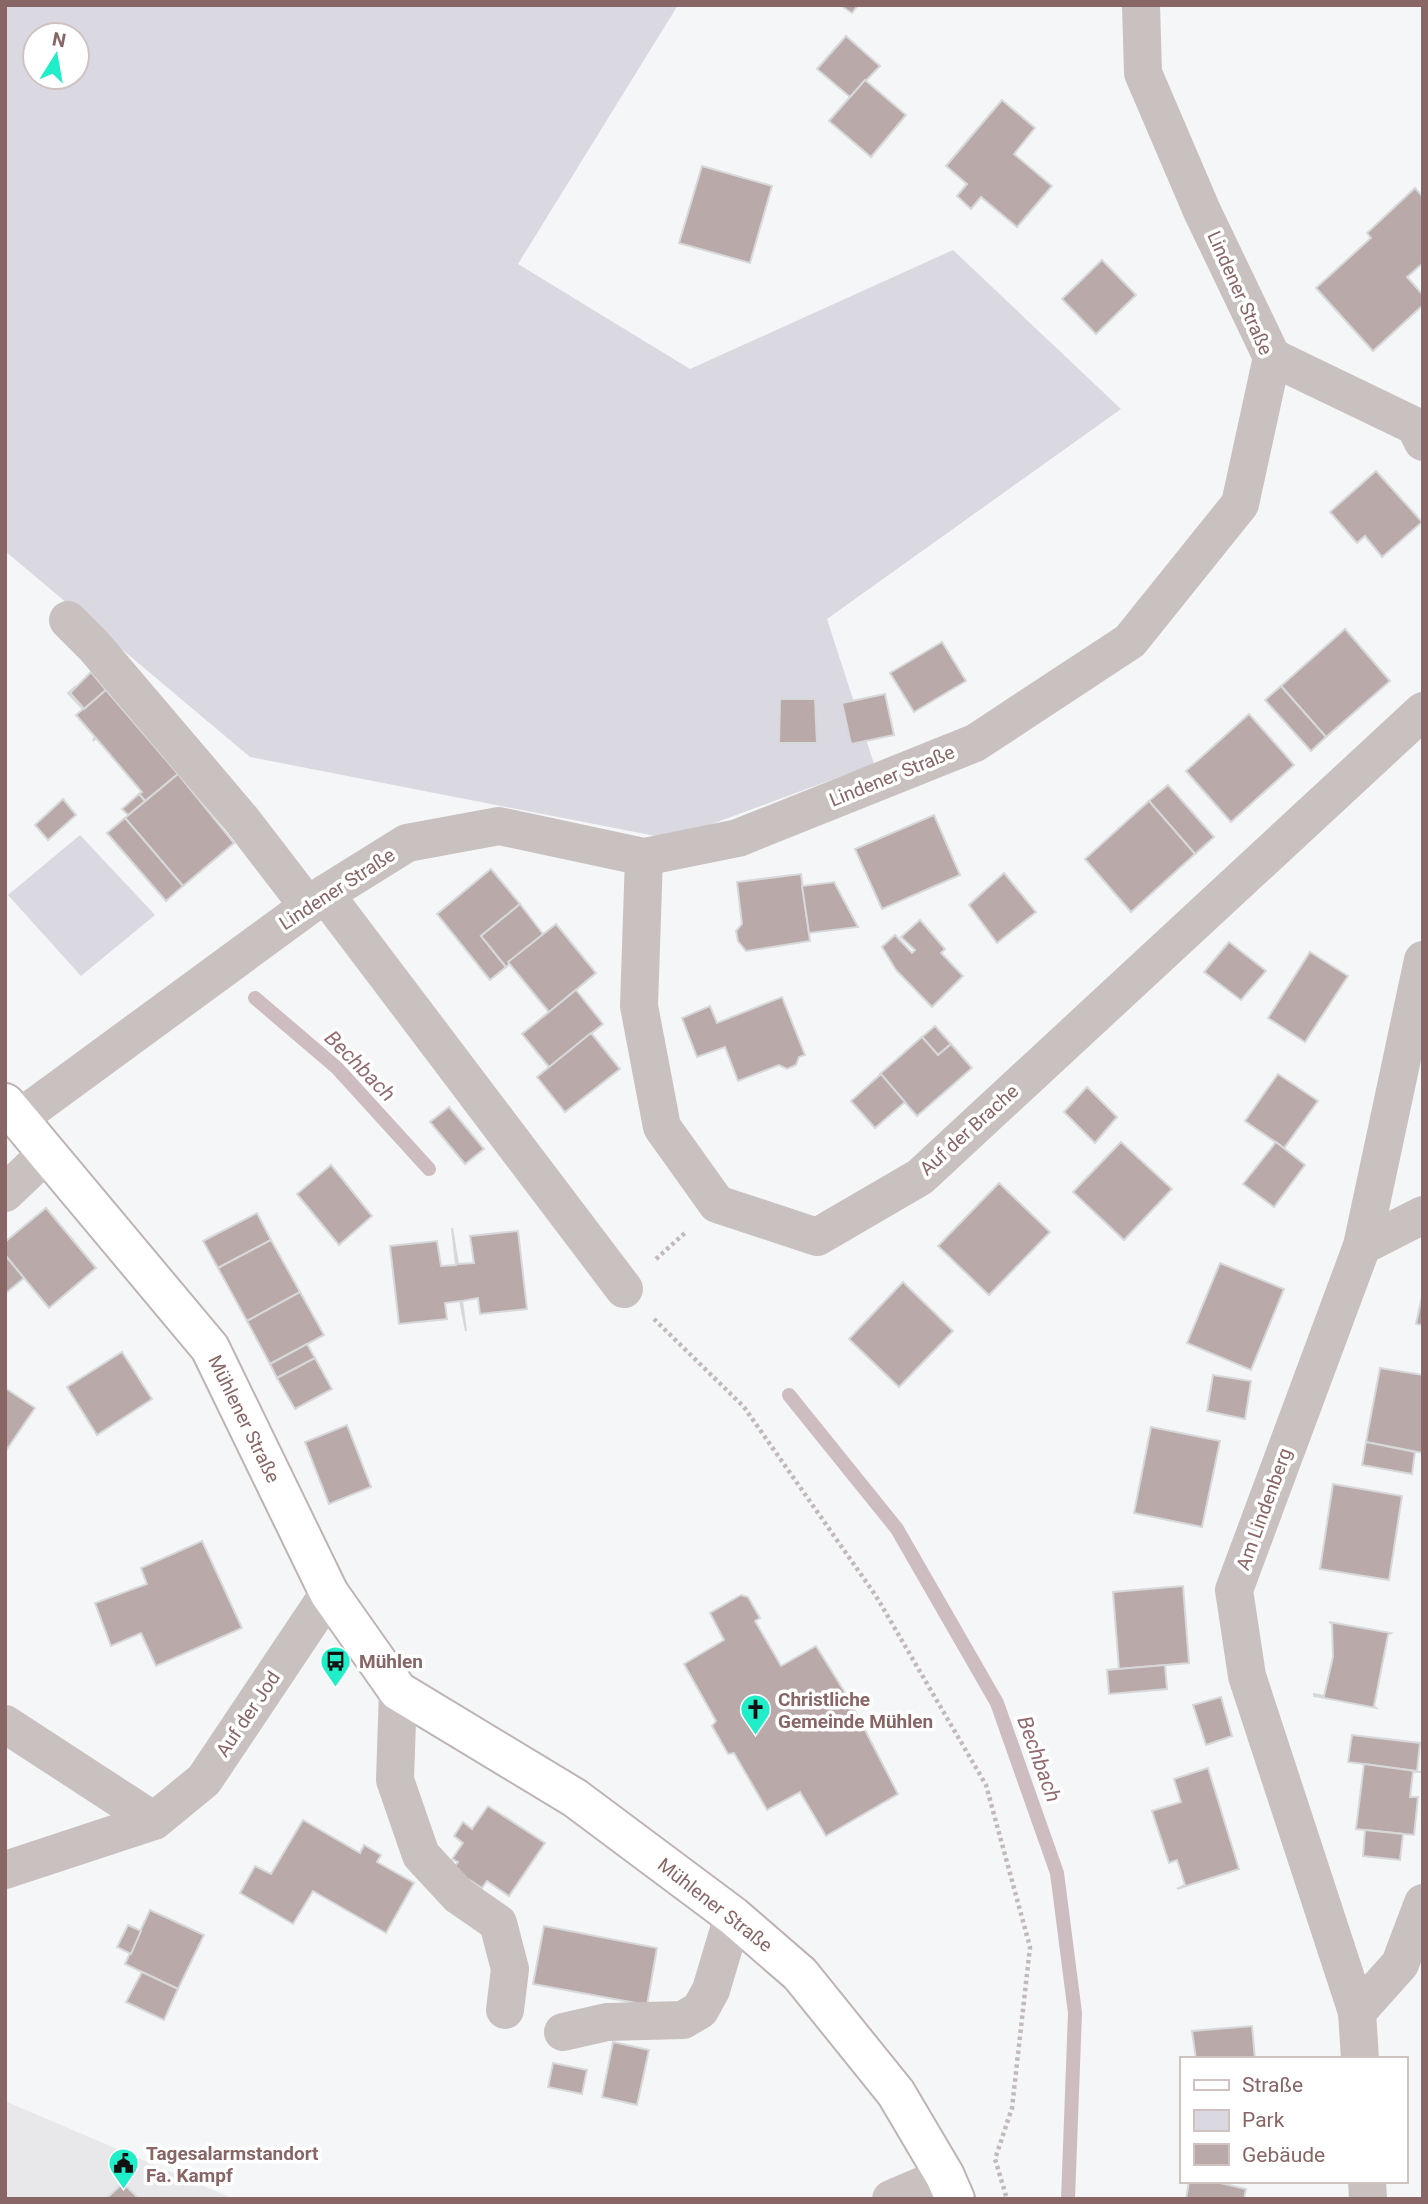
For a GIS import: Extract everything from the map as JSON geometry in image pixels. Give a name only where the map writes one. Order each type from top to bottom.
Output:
[{"type":"main road","name":"Mühlener Straße","points":[[12,1111],[210,1348],[329,1593],[398,1690],[575,1798],[733,1916],[800,1974],[896,2093],[950,2187]]},
{"type":"street","name":"Lindener Straße","points":[[12,1111],[317,900],[407,843],[499,826],[643,857],[738,838],[975,743],[1130,641],[1240,503],[1272,357],[1202,211],[1143,73],[1141,5]]},
{"type":"street","points":[[1272,357],[1415,426],[1423,442]]},
{"type":"street","points":[[68,620],[94,646],[243,820],[317,900],[624,1289]]},
{"type":"street","name":"Auf der Brache","points":[[717,1204],[817,1237],[920,1177],[1423,711]]},
{"type":"street","points":[[643,857],[639,1006],[662,1127],[717,1204]]},
{"type":"street","name":"Am Lindenberg","points":[[1360,2057],[1357,2012],[1247,1676],[1234,1590],[1362,1246],[1423,960]]},
{"type":"street","points":[[5,1193],[47,1153]]},
{"type":"street","points":[[1362,1246],[1423,1215]]},
{"type":"street","name":"Auf der Jod","points":[[5,1870],[154,1821],[204,1780],[329,1593]]},
{"type":"street","points":[[398,1690],[395,1780],[399,1792],[421,1855],[459,1896],[498,1923],[510,1969],[505,2010]]},
{"type":"street","points":[[5,1724],[154,1821]]},
{"type":"street","points":[[1357,2012],[1399,1964],[1423,1903]]},
{"type":"street","points":[[563,2032],[607,2022],[683,2020],[700,2010],[711,1990],[733,1916]]},
{"type":"street","points":[[891,2199],[950,2187]]},
{"type":"path","points":[[717,1204],[624,1289],[744,1407],[876,1596],[986,1786],[1030,1947],[1012,2108],[995,2159],[1007,2199]]},
{"type":"shaded area","points":[[5,2101],[234,2199],[5,2199]]},
{"type":"green space","points":[[5,5],[678,5],[518,264],[690,369],[953,250],[1121,409],[827,619],[874,764],[671,839],[250,757],[5,551]]},
{"type":"green space","points":[[80,835],[155,915],[81,976],[8,895]]},
{"type":"building","points":[[840,5],[858,5],[852,13]]},
{"type":"building","points":[[846,36],[880,66],[850,97],[817,69]]},
{"type":"building","points":[[865,80],[906,115],[871,157],[829,121]]},
{"type":"building","points":[[1002,100],[1035,128],[1014,154],[1052,186],[1017,227],[981,197],[971,209],[957,196],[967,184],[946,166]]},
{"type":"building","points":[[702,166],[772,186],[750,263],[679,243]]},
{"type":"building","points":[[1415,188],[1423,197],[1423,263],[1407,277],[1423,295],[1423,305],[1373,351],[1316,288],[1371,238],[1367,233]]},
{"type":"building","points":[[1102,260],[1136,295],[1096,334],[1062,299]]},
{"type":"building","points":[[1376,471],[1422,522],[1382,557],[1365,536],[1357,543],[1330,512]]},
{"type":"building","points":[[1345,629],[1390,681],[1326,737],[1281,686]]},
{"type":"building","points":[[942,642],[966,681],[914,712],[890,673]]},
{"type":"building","points":[[91,672],[106,690],[84,709],[70,693]]},
{"type":"building","points":[[76,686],[70,693],[84,709],[106,690],[178,774],[145,801],[139,794],[142,792],[96,738],[93,741],[95,737],[76,715],[83,709],[68,693]]},
{"type":"building","points":[[1281,686],[1326,737],[1311,751],[1265,700]]},
{"type":"building","points":[[885,694],[894,735],[851,744],[842,703]]},
{"type":"building","points":[[780,699],[815,699],[817,743],[779,743]]},
{"type":"building","points":[[1249,714],[1294,765],[1231,822],[1186,771]]},
{"type":"building","points":[[178,774],[234,843],[183,886],[125,818]]},
{"type":"building","points":[[1168,785],[1214,837],[1195,854],[1149,801]]},
{"type":"building","points":[[139,794],[145,801],[128,815],[122,809]]},
{"type":"building","points":[[63,799],[76,815],[48,840],[35,825]]},
{"type":"building","points":[[1149,801],[1195,854],[1131,912],[1085,859]]},
{"type":"building","points":[[934,815],[960,875],[882,909],[855,849]]},
{"type":"building","points":[[125,818],[183,886],[166,901],[107,833]]},
{"type":"building","points":[[491,869],[520,904],[481,936],[506,967],[490,980],[437,914]]},
{"type":"building","points":[[1004,873],[1036,912],[997,943],[969,905]]},
{"type":"building","points":[[801,874],[810,941],[746,951],[738,941],[736,931],[742,924],[737,882]]},
{"type":"building","points":[[834,882],[858,927],[809,933],[802,886]]},
{"type":"building","points":[[520,904],[543,934],[506,967],[481,936]]},
{"type":"building","points":[[920,920],[945,949],[941,953],[963,976],[932,1007],[896,970],[882,947],[895,935],[912,953],[915,950],[901,937]]},
{"type":"building","points":[[556,924],[596,973],[549,1012],[508,962]]},
{"type":"building","points":[[1229,942],[1266,971],[1241,1000],[1204,972]]},
{"type":"building","points":[[1310,952],[1348,976],[1305,1042],[1268,1018]]},
{"type":"building","points":[[576,990],[603,1024],[549,1067],[522,1034]]},
{"type":"building","points":[[782,997],[805,1055],[799,1057],[796,1065],[787,1069],[779,1065],[738,1081],[725,1047],[697,1057],[682,1018],[710,1006],[717,1023]]},
{"type":"building","points":[[935,1026],[951,1044],[938,1055],[922,1037]]},
{"type":"building","points":[[591,1033],[620,1069],[565,1112],[537,1077]]},
{"type":"building","points":[[922,1037],[938,1055],[951,1044],[972,1068],[917,1116],[880,1074]]},
{"type":"building","points":[[881,1074],[905,1102],[875,1128],[851,1101]]},
{"type":"building","points":[[1278,1074],[1318,1101],[1284,1148],[1245,1121]]},
{"type":"building","points":[[1087,1087],[1117,1117],[1095,1143],[1064,1112]]},
{"type":"building","points":[[449,1107],[484,1149],[465,1164],[430,1122]]},
{"type":"building","points":[[1121,1142],[1172,1189],[1124,1240],[1073,1192]]},
{"type":"building","points":[[1276,1142],[1305,1165],[1274,1207],[1243,1184]]},
{"type":"building","points":[[331,1165],[372,1216],[339,1245],[297,1194]]},
{"type":"building","points":[[999,1183],[1050,1232],[989,1295],[938,1246]]},
{"type":"building","points":[[46,1208],[96,1268],[49,1308],[5,1255],[5,1242]]},
{"type":"building","points":[[257,1213],[271,1240],[218,1268],[203,1241]]},
{"type":"building","points":[[452,1228],[458,1264],[474,1263],[470,1236],[518,1231],[527,1309],[480,1314],[478,1298],[462,1301],[466,1331],[460,1301],[445,1303],[447,1319],[399,1324],[390,1246],[437,1241],[441,1266],[456,1265]]},
{"type":"building","points":[[271,1240],[300,1292],[247,1321],[218,1268]]},
{"type":"building","points":[[5,1255],[24,1278],[7,1292],[5,1290]]},
{"type":"building","points":[[1220,1263],[1284,1289],[1251,1370],[1187,1343]]},
{"type":"building","points":[[903,1282],[953,1331],[899,1387],[849,1339]]},
{"type":"building","points":[[300,1292],[324,1335],[270,1364],[247,1321]]},
{"type":"building","points":[[1423,1292],[1423,1325],[1416,1324]]},
{"type":"building","points":[[307,1344],[315,1358],[277,1378],[270,1364]]},
{"type":"building","points":[[122,1352],[152,1399],[97,1435],[67,1387]]},
{"type":"building","points":[[315,1358],[332,1389],[295,1409],[277,1378]]},
{"type":"building","points":[[1380,1368],[1423,1375],[1423,1453],[1366,1442]]},
{"type":"building","points":[[1213,1375],[1251,1381],[1245,1419],[1207,1411]]},
{"type":"building","points":[[5,1388],[35,1408],[5,1452]]},
{"type":"building","points":[[347,1425],[371,1487],[329,1504],[305,1442]]},
{"type":"building","points":[[1151,1427],[1220,1441],[1202,1527],[1134,1513]]},
{"type":"building","points":[[1366,1442],[1415,1452],[1412,1474],[1362,1465]]},
{"type":"building","points":[[1333,1484],[1402,1496],[1389,1580],[1320,1569]]},
{"type":"building","points":[[202,1541],[242,1628],[156,1666],[141,1633],[111,1646],[95,1603],[147,1584],[141,1568]]},
{"type":"building","points":[[1183,1586],[1189,1663],[1119,1669],[1113,1592]]},
{"type":"building","points":[[741,1595],[748,1597],[760,1618],[755,1621],[781,1666],[816,1646],[849,1699],[898,1794],[826,1836],[800,1792],[767,1810],[734,1753],[728,1754],[712,1726],[716,1721],[684,1664],[724,1640],[710,1613]]},
{"type":"building","points":[[1329,1622],[1391,1633],[1388,1635],[1374,1706],[1376,1708],[1314,1696],[1324,1696],[1333,1657],[1332,1624]]},
{"type":"building","points":[[1165,1665],[1167,1689],[1109,1694],[1107,1670]]},
{"type":"building","points":[[1221,1697],[1232,1736],[1206,1745],[1193,1705]]},
{"type":"building","points":[[1352,1735],[1420,1743],[1417,1771],[1348,1762]]},
{"type":"building","points":[[1364,1764],[1422,1772],[1413,1772],[1410,1797],[1418,1797],[1414,1835],[1356,1829]]},
{"type":"building","points":[[1208,1768],[1239,1869],[1177,1889],[1185,1885],[1177,1860],[1169,1863],[1152,1811],[1181,1802],[1174,1779]]},
{"type":"building","points":[[488,1806],[545,1843],[509,1896],[487,1881],[482,1888],[453,1869],[458,1862],[452,1859],[463,1843],[454,1836],[463,1822],[472,1829]]},
{"type":"building","points":[[303,1820],[360,1853],[364,1845],[381,1855],[377,1862],[414,1883],[386,1933],[313,1891],[293,1924],[240,1893],[255,1866],[271,1874]]},
{"type":"building","points":[[1365,1830],[1403,1834],[1400,1860],[1363,1856]]},
{"type":"building","points":[[150,1910],[204,1935],[178,1989],[125,1964]]},
{"type":"building","points":[[128,1925],[141,1931],[131,1954],[117,1947]]},
{"type":"building","points":[[544,1926],[657,1948],[647,2005],[533,1984]]},
{"type":"building","points":[[142,1972],[178,1989],[164,2020],[126,2002]]},
{"type":"building","points":[[1252,2026],[1255,2057],[1196,2057],[1192,2031]]},
{"type":"building","points":[[613,2042],[649,2050],[637,2105],[602,2097]]},
{"type":"building","points":[[553,2063],[587,2070],[582,2094],[548,2087]]},
{"type":"building","name":"Tagesalarmstandort Fa. Kampf","points":[[123,2183],[139,2199],[106,2199]]},
{"type":"building","points":[[1189,2183],[1220,2183],[1246,2189],[1244,2199],[1186,2199]]},
{"type":"waterway","name":"Bechbach","points":[[255,998],[337,1068],[429,1169]]},
{"type":"waterway","name":"Bechbach","points":[[789,1395],[897,1529],[997,1703],[1057,1873],[1075,2013],[1068,2199]]},
{"type":"place","name":"Mühlen","points":[[336,1688]]},
{"type":"place","name":"Christliche Gemeinde Mühlen","points":[[755,1737]]},
{"type":"place","name":"Tagesalarmstandort Fa. Kampf","points":[[123,2191]]}]
